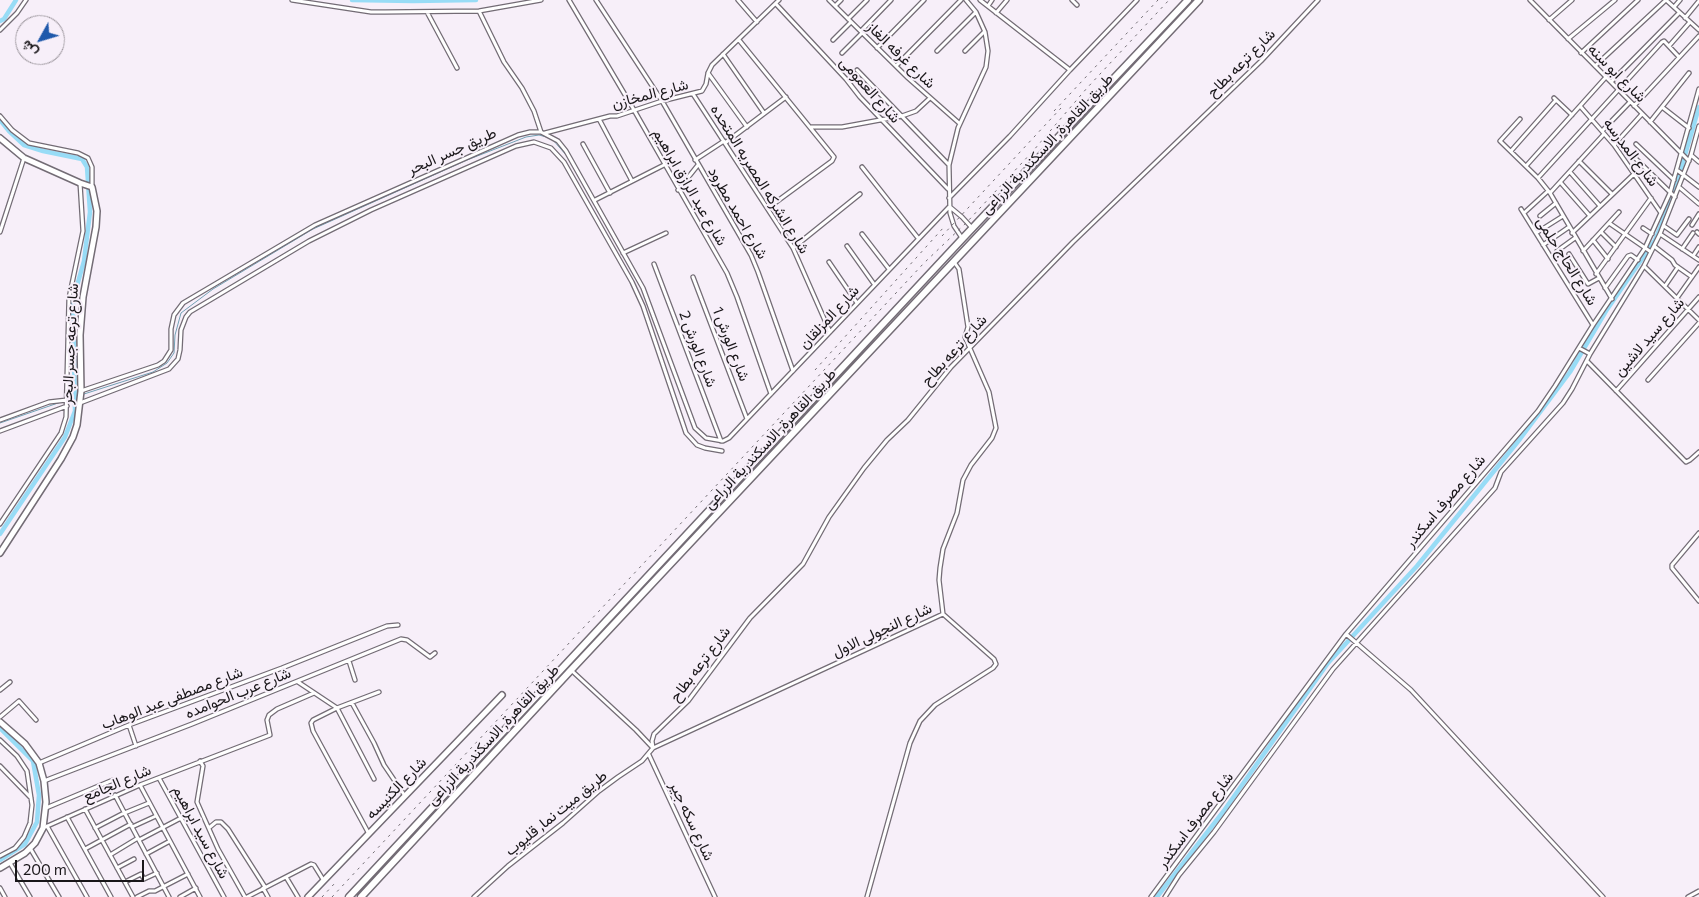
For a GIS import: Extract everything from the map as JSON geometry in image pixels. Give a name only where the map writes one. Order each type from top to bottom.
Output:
[{"type":"highway","name":"طريق القاهرة, الاسكندرية الزراعى","points":[[349,897],[963,238],[1188,0]]},
{"type":"highway","name":"طريق القاهرة, الاسكندرية الزراعى","points":[[360,897],[1199,0]]},
{"type":"street","points":[[0,30],[17,13],[26,0]]},
{"type":"street","points":[[292,0],[371,12],[479,11],[542,0]]},
{"type":"street","name":"شارع عبد الرازق ابراهيم","points":[[569,0],[634,110],[730,280],[771,394]]},
{"type":"street","name":"شارع احمد مطرود","points":[[596,0],[662,101],[753,259],[792,371]]},
{"type":"street","points":[[738,0],[757,22]]},
{"type":"street","name":"شارع المخازن","points":[[543,132],[617,116],[662,101],[702,91],[712,65],[779,0]]},
{"type":"street","name":"شارع غرفه الغاز","points":[[829,0],[896,66],[959,123]]},
{"type":"street","points":[[835,6],[841,0]]},
{"type":"street","points":[[833,40],[866,0]]},
{"type":"street","points":[[842,53],[891,0]]},
{"type":"street","points":[[878,48],[924,0]]},
{"type":"street","points":[[896,66],[961,0]]},
{"type":"street","points":[[963,238],[953,224],[949,207],[949,165],[959,123],[986,67],[988,43],[976,12],[966,0]]},
{"type":"street","points":[[972,5],[973,0]]},
{"type":"street","points":[[980,0],[1070,70]]},
{"type":"street","points":[[988,6],[992,0]]},
{"type":"street","points":[[996,13],[1007,0]]},
{"type":"street","points":[[1072,0],[1077,5]]},
{"type":"street","points":[[949,198],[1010,136],[1137,0]]},
{"type":"street","name":"شارع ترعه بطاح","points":[[653,748],[654,734],[688,702],[750,618],[803,564],[829,517],[864,468],[887,440],[908,420],[951,367],[1072,242],[1261,61],[1318,0]]},
{"type":"street","name":"شارع ابو سنه","points":[[1530,0],[1688,161]]},
{"type":"street","points":[[1549,20],[1572,0]]},
{"type":"street","points":[[1581,53],[1638,0]]},
{"type":"street","points":[[1595,66],[1666,0],[1699,30]]},
{"type":"street","points":[[1674,7],[1680,0]]},
{"type":"street","points":[[1568,39],[1613,1]]},
{"type":"street","points":[[1685,18],[1699,1]]},
{"type":"street","name":"شارع العمومى","points":[[776,4],[846,79],[881,120],[948,190]]},
{"type":"street","points":[[479,11],[506,67],[522,88],[543,132],[554,138],[562,146],[595,200],[647,296],[695,428],[706,438],[722,441]]},
{"type":"street","points":[[427,12],[457,68]]},
{"type":"street","points":[[937,51],[976,12]]},
{"type":"street","points":[[1611,82],[1680,13]]},
{"type":"street","points":[[1668,46],[1690,22]]},
{"type":"street","points":[[965,51],[985,32]]},
{"type":"street","points":[[1634,106],[1699,36]]},
{"type":"street","points":[[739,40],[834,157],[832,161],[768,208]]},
{"type":"street","points":[[1538,178],[1662,42],[1679,57]]},
{"type":"street","points":[[723,54],[764,113]]},
{"type":"street","points":[[857,70],[949,165]]},
{"type":"street","points":[[708,73],[747,127]]},
{"type":"street","points":[[1650,122],[1689,73]]},
{"type":"street","points":[[1526,166],[1606,78]]},
{"type":"street","name":"شارع مصرف اسكندر","points":[[1151,897],[1346,634],[1538,411],[1638,260],[1652,234],[1670,193],[1699,89]]},
{"type":"street","name":"شارع الشركه المصريه المتحده","points":[[693,94],[793,248],[830,332]]},
{"type":"street","points":[[695,160],[747,127],[786,97]]},
{"type":"street","points":[[810,127],[842,127],[902,116],[916,111],[930,98]]},
{"type":"street","points":[[1511,151],[1555,99],[1572,115]]},
{"type":"street","points":[[1524,213],[1570,172],[1630,102]]},
{"type":"street","name":"شارع المدرسه","points":[[1580,106],[1614,145],[1662,213]]},
{"type":"street","points":[[1662,107],[1689,128]]},
{"type":"street","points":[[1614,145],[1642,114]]},
{"type":"street","name":"شارع ترعه جسر البحر","points":[[0,116],[20,138],[29,143],[78,152],[88,158],[92,167],[92,186],[97,211],[81,314],[81,391],[77,425],[68,447],[0,553]]},
{"type":"street","points":[[599,119],[632,181]]},
{"type":"street","points":[[1520,119],[1500,141],[1538,178],[1549,192],[1612,298]]},
{"type":"street","name":"شارع مصرف اسكندر","points":[[1165,897],[1179,875],[1214,832],[1333,669],[1495,488],[1501,472],[1563,403],[1590,354],[1644,266],[1664,226],[1691,155],[1699,126]]},
{"type":"street","name":"طريق جسر البحر","points":[[81,391],[158,365],[164,361],[171,350],[170,329],[174,315],[183,303],[330,217],[506,140],[524,133],[543,132]]},
{"type":"street","points":[[0,138],[24,158],[92,186]]},
{"type":"street","points":[[506,140],[509,149]]},
{"type":"street","name":"طريق جسر البحر","points":[[80,403],[172,367],[180,355],[183,323],[190,312],[201,304],[334,228],[509,149],[524,143],[534,142],[543,144],[558,154],[636,290],[686,432],[697,445],[722,451]]},
{"type":"street","points":[[583,144],[610,193]]},
{"type":"street","points":[[1636,144],[1674,180]]},
{"type":"street","points":[[1632,155],[1675,197]]},
{"type":"street","points":[[1691,155],[1699,162]]},
{"type":"street","points":[[0,232],[24,158]]},
{"type":"street","points":[[1579,162],[1612,194]]},
{"type":"street","points":[[595,200],[664,165]]},
{"type":"street","points":[[678,190],[698,165]]},
{"type":"street","points":[[862,167],[918,238]]},
{"type":"street","points":[[1677,170],[1699,187]]},
{"type":"street","points":[[1570,172],[1600,206]]},
{"type":"street","points":[[1572,233],[1635,173]]},
{"type":"street","points":[[1560,182],[1590,216]]},
{"type":"street","name":"شارع ترعه جسر البحر","points":[[0,524],[61,433],[66,417],[69,298],[83,231],[82,183]]},
{"type":"street","points":[[1678,187],[1699,204]]},
{"type":"street","points":[[793,248],[860,194]]},
{"type":"street","points":[[1596,274],[1651,198]]},
{"type":"street","points":[[1540,216],[1556,203]]},
{"type":"street","points":[[949,207],[973,229]]},
{"type":"street","name":"شارع المزلقان","points":[[722,441],[729,438],[949,207]]},
{"type":"street","name":"شارع الحاج حلمى","points":[[1521,209],[1593,326]]},
{"type":"street","points":[[1583,251],[1619,212]]},
{"type":"street","points":[[1692,226],[1699,214]]},
{"type":"street","points":[[1536,233],[1563,216]]},
{"type":"street","points":[[1664,226],[1678,234],[1689,219]]},
{"type":"street","points":[[1609,223],[1651,252]]},
{"type":"street","points":[[1543,245],[1569,227]]},
{"type":"street","points":[[1643,228],[1652,234]]},
{"type":"street","points":[[1601,232],[1616,247]]},
{"type":"street","points":[[623,253],[666,233]]},
{"type":"street","points":[[1682,249],[1696,233]]},
{"type":"street","points":[[862,234],[889,269]]},
{"type":"street","points":[[1660,234],[1699,260]]},
{"type":"street","points":[[1557,251],[1575,238]]},
{"type":"street","points":[[1593,240],[1608,259]]},
{"type":"street","points":[[847,246],[874,284]]},
{"type":"street","points":[[1654,246],[1672,260],[1674,265],[1692,277]]},
{"type":"street","points":[[1693,256],[1699,247]]},
{"type":"street","points":[[1569,254],[1588,284],[1599,278]]},
{"type":"street","points":[[1605,288],[1628,256],[1631,255],[1638,260]]},
{"type":"street","points":[[829,262],[857,303]]},
{"type":"street","name":"شارع النجولى الاول","points":[[653,748],[943,614],[939,580],[940,568],[943,548],[957,513],[962,480],[992,438],[996,428],[989,392],[965,337],[968,327],[959,269],[953,262]]},
{"type":"street","name":"شارع الورش 2","points":[[654,264],[722,441]]},
{"type":"street","points":[[1644,266],[1699,321],[1648,380]]},
{"type":"street","points":[[1665,286],[1678,267]]},
{"type":"street","points":[[1677,298],[1699,267]]},
{"type":"street","name":"شارع الورش 1","points":[[693,277],[747,419]]},
{"type":"street","name":"شارع سيد لاشين","points":[[1616,391],[1699,297]]},
{"type":"street","points":[[1579,348],[1590,354]]},
{"type":"street","points":[[1587,360],[1686,462],[1699,452]]},
{"type":"street","points":[[0,420],[49,402],[67,400]]},
{"type":"street","points":[[0,431],[67,406]]},
{"type":"street","points":[[1699,533],[1672,565],[1672,568],[1699,601]]},
{"type":"street","points":[[867,897],[910,743],[920,721],[935,705],[993,668],[996,664],[994,659],[943,614]]},
{"type":"street","name":"شارع مصطفى عبد الوهاب","points":[[39,763],[387,626],[398,625]]},
{"type":"street","points":[[1346,634],[1411,690],[1603,897]]},
{"type":"street","name":"شارع عرب الحوامده","points":[[44,781],[401,639],[407,640],[430,657],[435,653]]},
{"type":"street","points":[[349,660],[356,680]]},
{"type":"street","points":[[571,670],[653,748]]},
{"type":"street","points":[[298,681],[337,708],[374,779]]},
{"type":"street","points":[[0,690],[10,682]]},
{"type":"street","points":[[369,834],[313,731],[311,723],[313,720],[337,708],[379,692]]},
{"type":"street","name":"شارع الجامع","points":[[45,827],[115,795],[270,735],[266,720],[269,715],[277,709],[314,693]]},
{"type":"street","name":"شارع الكنيسه","points":[[308,897],[502,695]]},
{"type":"street","points":[[0,718],[18,701],[36,720]]},
{"type":"street","points":[[352,703],[384,765],[405,796]]},
{"type":"street","points":[[0,722],[25,744],[39,763],[44,781],[46,808],[45,827],[30,848],[0,868]]},
{"type":"street","points":[[129,726],[136,746]]},
{"type":"street","points":[[0,741],[24,764],[29,778],[32,799],[30,823],[24,837],[18,845],[0,856]]},
{"type":"street","name":"طريق ميت نما, قليوب","points":[[474,897],[599,791],[642,761],[653,748]]},
{"type":"street","name":"شارع سكه جير","points":[[649,754],[715,897]]},
{"type":"street","points":[[200,761],[204,766],[198,802],[218,849],[246,897],[312,864],[324,881]]},
{"type":"street","points":[[0,766],[32,799]]},
{"type":"street","name":"شارع سيد ابراهيم","points":[[159,778],[224,897]]},
{"type":"street","points":[[46,808],[113,780]]},
{"type":"street","points":[[140,785],[200,897]]},
{"type":"street","points":[[115,795],[169,897]]},
{"type":"street","points":[[95,828],[149,803]]},
{"type":"street","points":[[85,809],[133,897]]},
{"type":"street","points":[[85,849],[156,816]]},
{"type":"street","points":[[68,817],[111,897]]},
{"type":"street","points":[[110,855],[181,818]]},
{"type":"street","points":[[210,827],[216,822],[221,822],[228,829],[268,897]]},
{"type":"street","points":[[45,827],[87,897]]},
{"type":"street","points":[[146,854],[170,841]]},
{"type":"street","points":[[30,848],[59,897]]},
{"type":"street","points":[[117,868],[134,859]]},
{"type":"street","points":[[10,863],[30,897]]},
{"type":"street","points":[[125,882],[141,874],[144,879],[156,873]]},
{"type":"street","points":[[137,897],[188,874]]},
{"type":"street","points":[[286,877],[298,897]]},
{"type":"street","points":[[0,888],[5,897]]},
{"type":"street","points":[[180,897],[196,888]]},
{"type":"street","points":[[1688,897],[1699,891]]},
{"type":"waterway","points":[[0,21],[4,19],[16,0]]},
{"type":"waterway","points":[[352,0],[476,0]]},
{"type":"waterway","points":[[1157,897],[1223,812],[1328,663],[1417,566],[1520,439],[1570,372],[1606,311],[1655,240],[1673,196],[1699,107]]},
{"type":"waterway","points":[[0,120],[24,145],[82,159],[87,167],[90,212],[84,261],[73,300],[75,411],[65,437],[0,534]]},
{"type":"waterway","points":[[84,394],[153,372],[167,363],[174,353],[175,335],[181,313],[213,289],[313,229],[467,160],[526,137],[539,135],[550,138]]},
{"type":"waterway","points":[[553,140],[567,156]]},
{"type":"waterway","points":[[631,271],[635,277]]},
{"type":"waterway","points":[[67,400],[78,396]]},
{"type":"waterway","points":[[0,423],[61,402]]},
{"type":"waterway","points":[[0,728],[33,761],[39,795],[37,822],[25,844],[0,860]]},
{"type":"railway","points":[[1054,111],[1158,0]]},
{"type":"railway","points":[[332,897],[924,263],[967,222],[1169,0]]},
{"type":"railway","points":[[942,236],[1061,108]]},
{"type":"railway","points":[[815,370],[944,227]]},
{"type":"railway","points":[[322,897],[335,883]]}]
